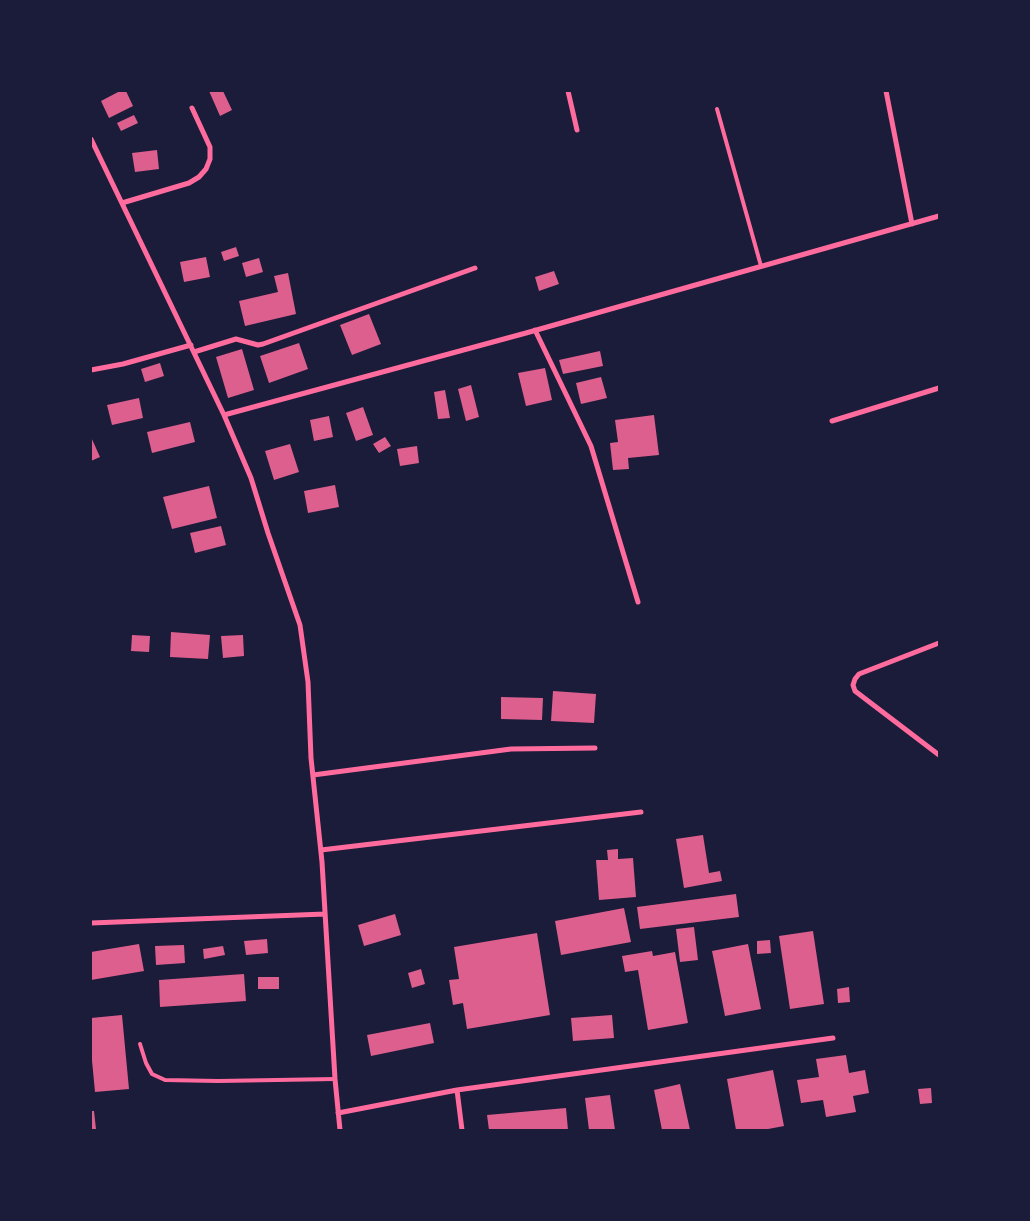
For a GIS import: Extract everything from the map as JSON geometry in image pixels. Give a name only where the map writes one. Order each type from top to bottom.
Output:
[{"type":"street","points":[[568,91],[577,130]]},
{"type":"street","points":[[886,91],[912,224]]},
{"type":"street","points":[[122,203],[189,183],[199,178],[206,169],[210,159],[210,147],[192,108]]},
{"type":"street","points":[[91,138],[224,415],[250,478],[300,624],[308,682],[313,775],[321,850],[335,1079],[340,1130]]},
{"type":"street","points":[[224,415],[938,218]]},
{"type":"street","points":[[194,352],[236,340],[258,345],[263,344],[475,268]]},
{"type":"street","points":[[535,330],[591,446],[638,602]]},
{"type":"street","points":[[91,370],[123,364],[190,345]]},
{"type":"street","points":[[832,420],[939,388]]},
{"type":"street","points":[[939,643],[859,674],[855,679],[854,686],[855,691],[939,754]]},
{"type":"street","points":[[313,775],[512,749],[595,748]]},
{"type":"street","points":[[321,850],[641,812]]},
{"type":"street","points":[[91,923],[325,914]]},
{"type":"street","points":[[338,1113],[456,1090],[833,1038]]},
{"type":"street","points":[[456,1090],[462,1130]]},
{"type":"lane","points":[[717,109],[761,266]]},
{"type":"lane","points":[[140,1044],[152,1074],[165,1080],[335,1079]]},
{"type":"building","points":[[120,91],[126,91],[133,106],[109,118],[101,101]]},
{"type":"building","points":[[209,91],[223,91],[232,110],[220,116]]},
{"type":"building","points":[[134,115],[138,123],[121,131],[117,123]]},
{"type":"building","points":[[157,150],[159,169],[135,172],[132,153]]},
{"type":"building","points":[[236,247],[239,256],[224,261],[221,252]]},
{"type":"building","points":[[206,257],[210,277],[184,282],[180,262]]},
{"type":"building","points":[[259,258],[263,272],[246,277],[242,263]]},
{"type":"building","points":[[554,271],[559,284],[539,291],[535,277]]},
{"type":"building","points":[[288,273],[296,314],[245,326],[239,301],[278,292],[274,276]]},
{"type":"building","points":[[369,314],[381,344],[352,355],[340,325]]},
{"type":"building","points":[[299,343],[308,369],[269,383],[260,356]]},
{"type":"building","points":[[242,349],[254,390],[228,398],[216,357]]},
{"type":"building","points":[[600,351],[603,366],[563,374],[559,360]]},
{"type":"building","points":[[160,363],[164,376],[145,382],[141,369]]},
{"type":"building","points":[[545,368],[552,400],[526,406],[518,373]]},
{"type":"building","points":[[601,377],[607,398],[581,404],[576,383]]},
{"type":"building","points":[[471,385],[479,417],[466,421],[458,389]]},
{"type":"building","points":[[445,390],[450,418],[438,419],[434,392]]},
{"type":"building","points":[[139,398],[143,418],[112,425],[107,405]]},
{"type":"building","points":[[363,407],[373,435],[356,441],[346,413]]},
{"type":"building","points":[[654,415],[659,455],[628,458],[629,469],[613,470],[610,443],[618,442],[615,420]]},
{"type":"building","points":[[329,416],[333,437],[314,441],[310,420]]},
{"type":"building","points":[[190,422],[195,442],[152,453],[147,432]]},
{"type":"building","points":[[91,437],[100,457],[91,461]]},
{"type":"building","points":[[385,437],[391,446],[379,453],[373,444]]},
{"type":"building","points":[[290,444],[299,472],[274,480],[265,451]]},
{"type":"building","points":[[417,446],[419,463],[400,466],[397,449]]},
{"type":"building","points":[[335,485],[339,507],[308,513],[304,491]]},
{"type":"building","points":[[209,486],[217,518],[172,529],[163,497]]},
{"type":"building","points":[[221,526],[226,545],[195,553],[190,533]]},
{"type":"building","points":[[171,632],[210,635],[208,659],[170,657]]},
{"type":"building","points":[[132,635],[150,636],[149,652],[131,651]]},
{"type":"building","points":[[243,635],[244,656],[223,658],[221,636]]},
{"type":"building","points":[[553,691],[596,694],[594,723],[551,721]]},
{"type":"building","points":[[501,697],[543,698],[542,720],[501,719]]},
{"type":"building","points":[[703,835],[709,873],[720,871],[722,881],[684,888],[676,839]]},
{"type":"building","points":[[618,849],[618,859],[633,858],[636,897],[599,900],[596,860],[608,860],[607,850]]},
{"type":"building","points":[[736,894],[739,917],[640,929],[637,907]]},
{"type":"building","points":[[624,908],[631,942],[561,955],[555,921]]},
{"type":"building","points":[[395,914],[401,935],[364,946],[358,925]]},
{"type":"building","points":[[694,927],[698,960],[680,962],[676,929]]},
{"type":"building","points":[[813,931],[824,1004],[790,1009],[779,936]]},
{"type":"building","points":[[537,933],[550,1015],[467,1029],[463,1003],[453,1005],[449,980],[459,979],[454,947]]},
{"type":"building","points":[[267,939],[268,953],[246,955],[244,941]]},
{"type":"building","points":[[770,940],[771,953],[757,954],[757,941]]},
{"type":"building","points":[[139,944],[144,971],[91,980],[91,952]]},
{"type":"building","points":[[748,944],[761,1009],[725,1016],[712,951]]},
{"type":"building","points":[[184,945],[185,963],[156,965],[155,946]]},
{"type":"building","points":[[223,946],[225,955],[204,959],[203,949]]},
{"type":"building","points":[[652,951],[653,956],[675,952],[688,1023],[648,1030],[638,970],[625,972],[622,956]]},
{"type":"building","points":[[421,969],[425,984],[412,988],[408,973]]},
{"type":"building","points":[[244,974],[246,1001],[160,1007],[159,980]]},
{"type":"building","points":[[258,977],[279,977],[279,989],[258,989]]},
{"type":"building","points":[[849,987],[850,1002],[838,1003],[837,989]]},
{"type":"building","points":[[122,1015],[129,1089],[95,1092],[91,1050],[91,1018]]},
{"type":"building","points":[[612,1015],[614,1038],[573,1041],[571,1018]]},
{"type":"building","points":[[430,1023],[434,1043],[371,1056],[367,1035]]},
{"type":"building","points":[[846,1055],[849,1073],[865,1070],[869,1093],[853,1096],[856,1112],[826,1117],[823,1100],[801,1103],[797,1080],[819,1077],[816,1059]]},
{"type":"building","points":[[773,1070],[784,1126],[763,1130],[736,1130],[727,1079]]},
{"type":"building","points":[[680,1084],[690,1130],[662,1130],[654,1090]]},
{"type":"building","points":[[931,1088],[932,1103],[920,1104],[918,1089]]},
{"type":"building","points":[[610,1095],[615,1130],[589,1130],[585,1098]]},
{"type":"building","points":[[566,1108],[568,1130],[489,1130],[487,1115]]},
{"type":"building","points":[[91,1111],[94,1111],[96,1129],[91,1129]]}]
